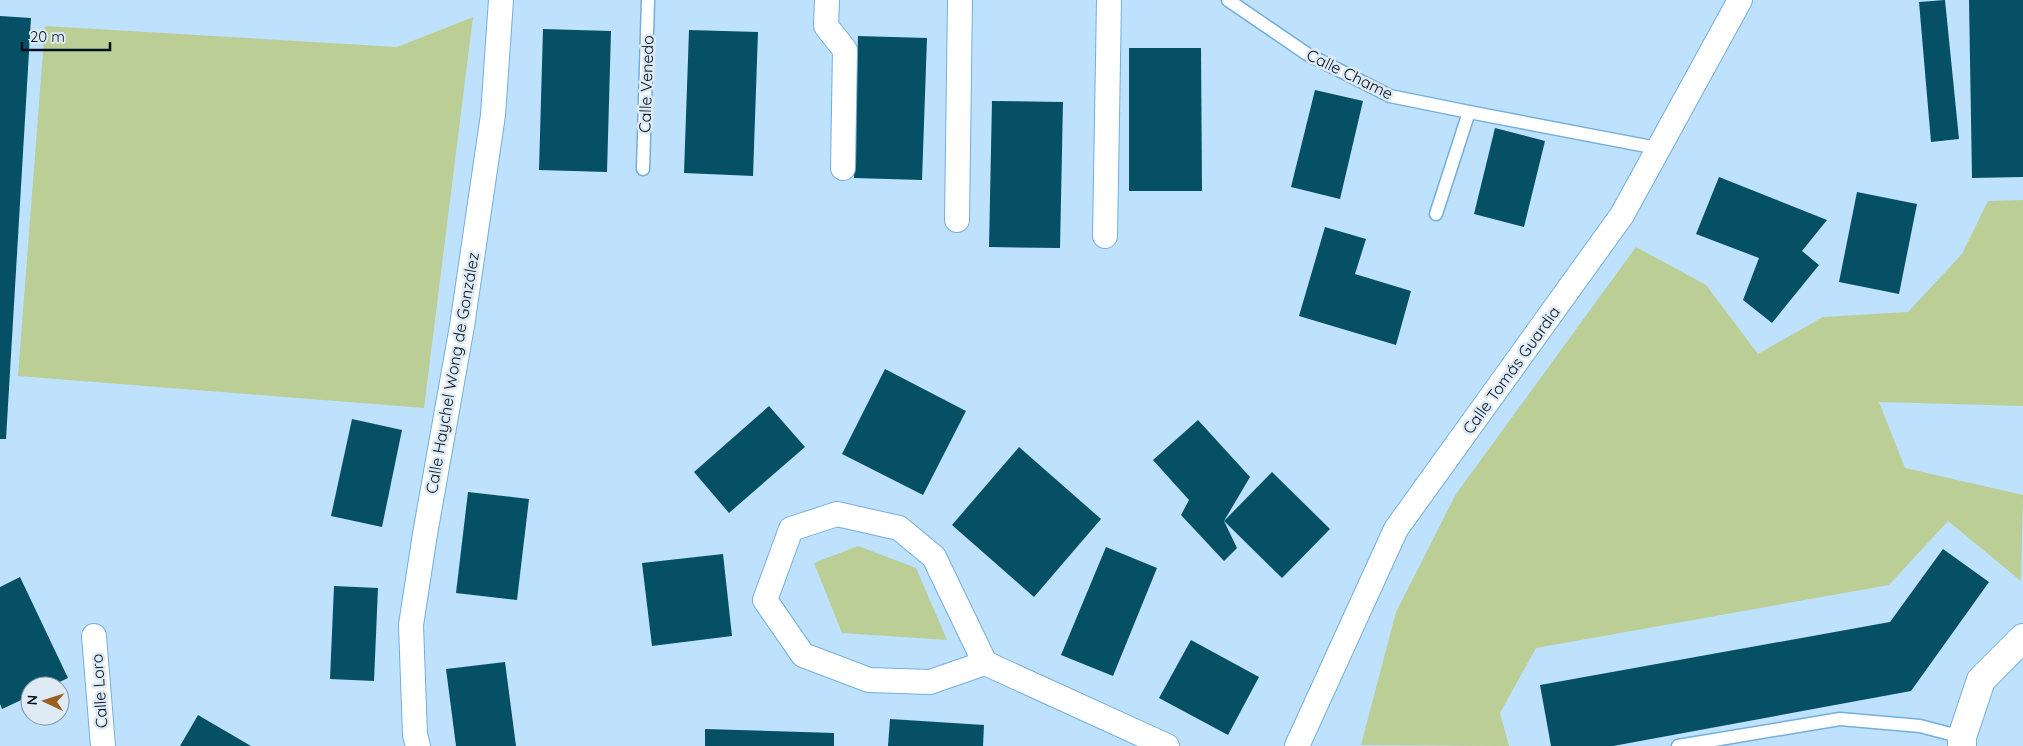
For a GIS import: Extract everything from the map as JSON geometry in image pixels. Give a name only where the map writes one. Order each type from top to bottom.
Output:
[{"type":"street","name":"Calle Haychel Wong de González","points":[[418,746],[415,735],[411,626],[425,534],[462,326],[493,115],[501,0]]},
{"type":"street","points":[[827,0],[826,26],[845,50],[843,168]]},
{"type":"street","points":[[957,220],[960,0]]},
{"type":"street","points":[[1105,236],[1109,0]]},
{"type":"street","name":"Calle Tomás Guardia","points":[[1297,746],[1396,529],[1622,215],[1657,148],[1691,92],[1740,0]]},
{"type":"street","points":[[985,663],[930,682],[869,680],[803,655],[765,600],[791,529],[837,514],[899,528],[934,557],[985,663],[1167,746]]},
{"type":"street","name":"Calle Loro","points":[[94,636],[103,746]]},
{"type":"street","points":[[1962,741],[1981,680],[2023,638]]},
{"type":"lane","name":"Calle Venedo","points":[[643,169],[648,0]]},
{"type":"lane","name":"Calle Chame","points":[[1228,0],[1307,54],[1390,96],[1657,148]]},
{"type":"lane","points":[[1436,214],[1469,112]]},
{"type":"lane","points":[[1678,746],[1840,719],[1920,726],[1962,741]]},
{"type":"green space","points":[[473,17],[424,408],[18,376],[45,26],[397,47]]},
{"type":"green space","points":[[2023,200],[2023,406],[1879,402],[1905,468],[2023,495],[2021,581],[1948,521],[1889,585],[1536,648],[1500,713],[1509,746],[1361,745],[1396,612],[1456,494],[1636,247],[1706,285],[1758,354],[1823,317],[1908,312],[1962,254],[1988,201]]},
{"type":"green space","points":[[858,546],[916,568],[947,640],[842,633],[814,563]]},
{"type":"building","points":[[1945,0],[1959,139],[1931,142],[1919,2]]},
{"type":"building","points":[[1969,0],[2023,0],[2023,177],[1972,178]]},
{"type":"building","points":[[0,16],[31,18],[6,439],[0,439]]},
{"type":"building","points":[[543,29],[611,31],[607,172],[539,170]]},
{"type":"building","points":[[689,30],[758,32],[753,176],[684,173]]},
{"type":"building","points":[[858,36],[927,38],[922,180],[854,178]]},
{"type":"building","points":[[1129,48],[1201,48],[1202,191],[1129,191]]},
{"type":"building","points":[[1315,90],[1363,101],[1340,199],[1291,187]]},
{"type":"building","points":[[992,101],[1063,102],[1060,248],[989,247]]},
{"type":"building","points":[[1495,128],[1545,141],[1524,227],[1474,214]]},
{"type":"building","points":[[1719,177],[1827,220],[1802,251],[1819,265],[1772,323],[1743,300],[1759,258],[1696,234]]},
{"type":"building","points":[[1857,192],[1917,204],[1899,294],[1839,282]]},
{"type":"building","points":[[1325,227],[1366,239],[1355,274],[1411,291],[1396,345],[1299,316]]},
{"type":"building","points":[[885,369],[966,411],[923,495],[842,454]]},
{"type":"building","points":[[769,406],[805,447],[729,513],[694,472]]},
{"type":"building","points":[[352,419],[402,430],[382,527],[331,516]]},
{"type":"building","points":[[1198,420],[1250,477],[1224,521],[1237,548],[1224,561],[1181,515],[1189,500],[1153,460]]},
{"type":"building","points":[[1019,447],[1101,519],[1034,597],[952,525]]},
{"type":"building","points":[[1272,472],[1330,529],[1282,578],[1224,521]]},
{"type":"building","points":[[468,492],[529,499],[517,600],[456,593]]},
{"type":"building","points":[[1106,547],[1157,568],[1113,676],[1061,655]]},
{"type":"building","points":[[1943,549],[1989,582],[1911,691],[1613,746],[1551,746],[1540,685],[1890,622]]},
{"type":"building","points":[[723,554],[732,636],[652,646],[642,563]]},
{"type":"building","points":[[20,577],[67,676],[20,676],[20,701],[2,709],[0,704],[0,587]]},
{"type":"building","points":[[334,586],[378,588],[374,681],[330,679]]},
{"type":"building","points":[[1191,640],[1259,677],[1228,735],[1159,698]]},
{"type":"building","points":[[505,662],[516,746],[456,746],[446,669]]},
{"type":"building","points":[[198,715],[251,746],[180,746]]},
{"type":"building","points":[[890,719],[984,725],[983,746],[888,746]]},
{"type":"building","points":[[705,729],[834,733],[834,746],[705,746]]}]
